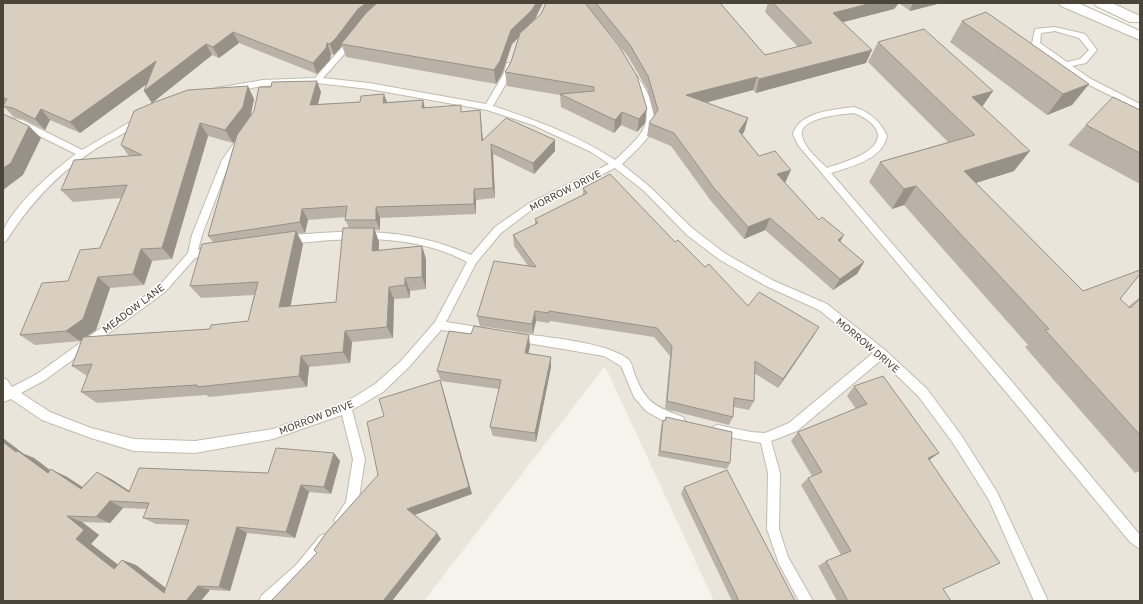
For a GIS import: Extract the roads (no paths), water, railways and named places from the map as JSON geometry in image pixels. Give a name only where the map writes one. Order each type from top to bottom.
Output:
[{"type":"street","points":[[1066,3],[1140,36]]},
{"type":"street","points":[[1101,3],[1140,22]]},
{"type":"lane","points":[[1066,65],[1083,61],[1093,50],[1082,36],[1054,29],[1038,31],[1036,44],[1088,82],[1140,107]]},
{"type":"lane","points":[[317,80],[344,52],[357,34]]},
{"type":"lane","points":[[488,107],[507,75],[513,57]]},
{"type":"lane","points":[[616,164],[651,124],[651,112],[645,95],[629,69]]},
{"type":"lane","name":"MORROW DRIVE","points":[[210,92],[237,86],[262,87],[317,80],[369,86],[488,107],[536,123],[594,150],[616,164],[647,189],[690,232],[723,257],[769,283],[823,307],[881,353],[923,393],[957,439],[993,496],[1042,601]]},
{"type":"lane","points":[[825,172],[862,158],[880,147],[884,141],[884,132],[864,112],[854,110],[826,114],[810,119],[799,129],[797,135],[804,148],[1010,388],[1134,538],[1140,543]]},
{"type":"lane","points":[[3,238],[31,198],[52,177],[82,153],[150,115]]},
{"type":"lane","points":[[3,120],[18,122],[82,153]]},
{"type":"lane","points":[[219,250],[192,255],[197,235],[226,160],[247,132]]},
{"type":"lane","name":"MORROW DRIVE","points":[[5,391],[46,416],[91,433],[134,445],[195,447],[273,434],[346,408],[384,383],[405,364],[439,325],[473,260],[498,230],[531,206],[616,164]]},
{"type":"lane","points":[[279,241],[327,236],[381,236],[436,245],[473,260]]},
{"type":"lane","name":"MEADOW LANE","points":[[5,391],[41,377],[162,289],[192,255]]},
{"type":"lane","points":[[439,325],[492,333]]},
{"type":"lane","points":[[507,336],[606,352],[625,363],[634,390],[646,405],[663,417],[692,424]]},
{"type":"lane","points":[[707,427],[751,437],[765,438],[793,427],[881,353]]},
{"type":"lane","points":[[266,601],[301,570],[352,504],[358,459],[346,408]]},
{"type":"lane","points":[[765,438],[774,473],[773,529],[783,560],[806,601]]}]
